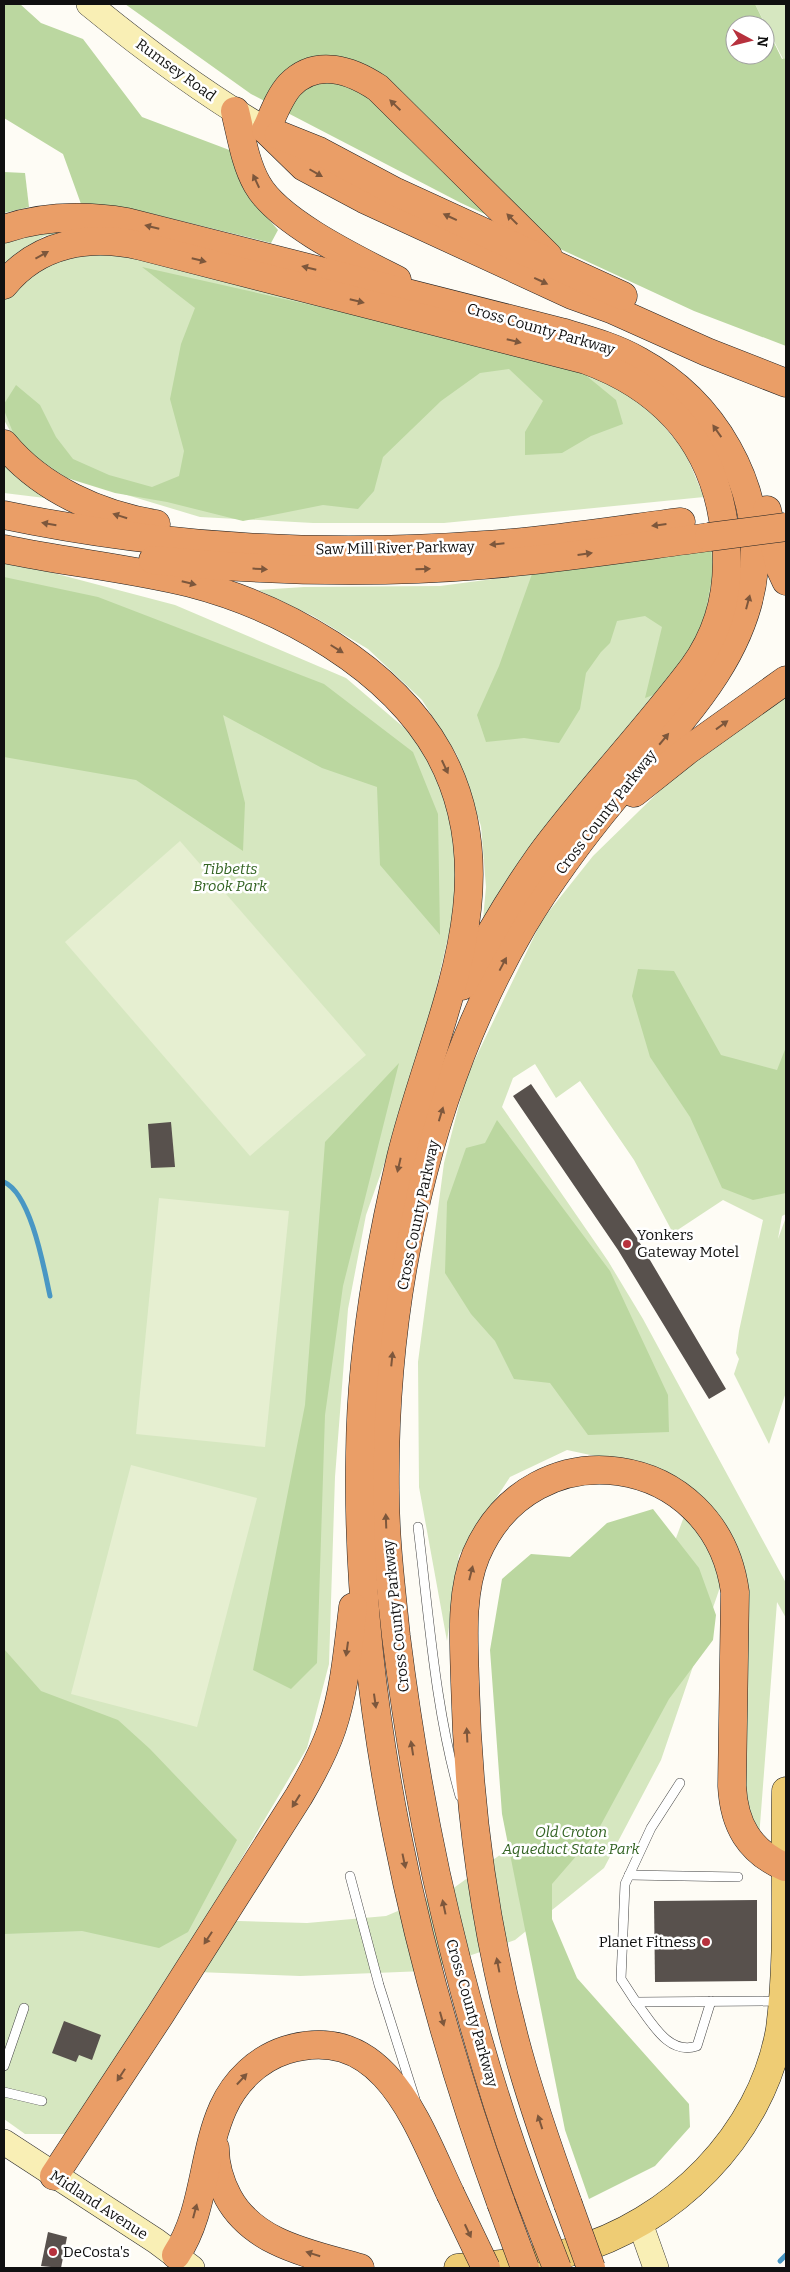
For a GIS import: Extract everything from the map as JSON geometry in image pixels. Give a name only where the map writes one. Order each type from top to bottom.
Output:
[{"type":"highway","points":[[266,130],[284,94],[301,76],[324,68],[356,75],[378,88],[516,223],[557,267]]},
{"type":"highway","points":[[235,112],[256,182],[269,202],[342,251],[441,302]]},
{"type":"highway","points":[[266,130],[319,151],[396,192],[557,267],[707,334],[786,364]]},
{"type":"highway","points":[[266,130],[304,167],[330,182],[572,296],[665,354],[687,372],[725,411],[743,439],[758,471],[780,568],[786,581]]},
{"type":"highway","points":[[4,229],[29,222],[61,217],[95,217],[128,222],[441,302]]},
{"type":"highway","points":[[4,285],[31,261],[62,246],[104,240],[141,246],[531,345],[600,366],[629,380],[653,396],[686,428],[702,452],[718,492],[725,523],[727,550],[727,578],[722,607],[708,644],[683,682],[557,834],[510,900],[462,987],[427,1068]]},
{"type":"highway","points":[[572,296],[611,309],[707,352],[786,382]]},
{"type":"highway","name":"Cross County Parkway","points":[[441,302],[592,341],[627,355],[654,369],[687,396],[714,426],[739,469],[750,501],[755,534],[754,579],[743,621],[731,650],[695,702],[588,830],[555,875],[514,942],[477,1018],[445,1100],[426,1163],[407,1255],[393,1352],[386,1436],[386,1522],[391,1589],[408,1725],[426,1826],[448,1926],[473,2023],[503,2121],[557,2268]]},
{"type":"highway","points":[[4,444],[21,463],[54,486],[77,499],[121,516],[174,527],[250,536],[323,550]]},
{"type":"highway","name":"Saw Mill River Parkway","points":[[4,515],[95,532],[159,540],[225,547],[323,550],[406,550],[708,528]]},
{"type":"highway","name":"Saw Mill River Parkway","points":[[4,537],[87,552],[188,564],[261,569],[421,569],[484,565],[785,516]]},
{"type":"highway","points":[[4,549],[167,578],[201,586],[237,599],[288,621],[349,657],[383,683],[414,716],[440,756],[453,786],[465,823],[469,870],[469,894],[463,942],[450,994],[427,1068]]},
{"type":"highway","points":[[588,830],[676,759],[786,680]]},
{"type":"highway","name":"Cross County Parkway","points":[[427,1068],[401,1160],[374,1297],[361,1423],[361,1548],[367,1635],[388,1783],[408,1885],[458,2076],[525,2268]]},
{"type":"highway","points":[[592,2268],[568,2204],[518,2052],[499,1971],[479,1861],[468,1750],[464,1655],[470,1575],[476,1555],[498,1520],[523,1496],[554,1478],[585,1471],[605,1470],[640,1476],[681,1496],[702,1515],[720,1540],[733,1573],[735,1592],[732,1786],[734,1812],[739,1825],[756,1848],[785,1868]]},
{"type":"highway","points":[[54,2176],[160,2015],[299,1796],[318,1761],[332,1726],[338,1703],[361,1548]]},
{"type":"highway","points":[[184,2262],[190,2229],[218,2121],[228,2097],[245,2075],[281,2052],[296,2048],[326,2046],[356,2054],[380,2070],[398,2090],[424,2138],[486,2268]]},
{"type":"highway","points":[[218,2121],[215,2152],[220,2180],[231,2203],[248,2224],[287,2246],[360,2268]]},
{"type":"main road","points":[[458,2268],[531,2261],[570,2252],[607,2240],[640,2223],[686,2190],[708,2168],[734,2136],[764,2083],[783,2032],[785,1993],[786,1791]]},
{"type":"street","name":"Rumsey Road","points":[[89,4],[174,70],[235,112],[266,130]]},
{"type":"street","name":"Midland Avenue","points":[[4,2142],[184,2262]]},
{"type":"street","points":[[640,2223],[656,2268]]},
{"type":"lane","points":[[418,1527],[452,1767],[479,1861]]},
{"type":"lane","points":[[680,1784],[651,1828],[625,1884],[621,1979],[667,2042],[679,2047],[689,2049],[697,2046],[711,2001]]},
{"type":"lane","points":[[629,1875],[738,1877]]},
{"type":"lane","points":[[350,1876],[379,1985],[416,2102],[424,2138]]},
{"type":"lane","points":[[636,2002],[711,2001],[785,1993]]},
{"type":"lane","points":[[4,2066],[24,2008]]},
{"type":"lane","points":[[4,2092],[42,2101]]},
{"type":"green space","points":[[4,4],[20,4],[41,23],[83,39],[142,117],[232,151],[255,203],[278,230],[271,243],[149,213],[81,204],[63,154],[4,118]]},
{"type":"green space","points":[[125,4],[755,4],[760,15],[725,15],[725,65],[775,65],[775,45],[782,59],[786,58],[786,346],[694,311],[461,203],[251,94]]},
{"type":"green space","points":[[755,4],[786,4],[786,58],[783,59],[775,43],[775,15],[761,15]]},
{"type":"green space","points":[[4,172],[25,173],[29,207],[4,213]]},
{"type":"green space","points":[[70,224],[71,232],[44,236],[4,263],[4,238]]},
{"type":"green space","points":[[92,248],[573,363],[646,405],[684,450],[704,497],[444,523],[313,523],[200,517],[57,474],[18,445],[4,420],[4,301],[10,291],[47,259]]},
{"type":"green space","points":[[142,267],[534,355],[583,373],[616,400],[623,424],[591,436],[562,453],[525,455],[525,432],[543,401],[509,369],[480,373],[441,401],[383,457],[374,491],[358,509],[323,505],[243,521],[167,502],[115,493],[67,478],[18,445],[4,410],[4,404],[16,385],[40,405],[56,437],[73,459],[109,475],[152,487],[179,476],[184,451],[170,399],[181,344],[195,308]]},
{"type":"green space","points":[[4,464],[53,499],[4,493]]},
{"type":"green space","points":[[719,549],[721,574],[694,657],[482,930],[486,887],[481,826],[457,755],[422,700],[368,649],[313,616],[258,590],[304,587],[440,586]]},
{"type":"green space","points":[[711,550],[713,571],[705,615],[692,650],[667,690],[645,698],[662,627],[645,616],[617,621],[610,643],[586,673],[580,709],[559,743],[524,738],[486,742],[477,715],[499,666],[532,574]]},
{"type":"green space","name":"Tibbetts Brook Park","points":[[4,560],[175,605],[346,678],[436,755],[459,845],[458,894],[432,1007],[392,1142],[366,1215],[348,1309],[335,1477],[329,1664],[307,1748],[205,1920],[307,1923],[386,1916],[455,1887],[514,1845],[643,1627],[692,1495],[651,1468],[567,1450],[510,1477],[459,1555],[447,1641],[419,1487],[418,1362],[444,1163],[466,1078],[542,920],[593,856],[681,770],[786,688],[786,1214],[782,1216],[778,1239],[786,1217],[786,1392],[769,1444],[734,1374],[739,1359],[736,1353],[739,1331],[763,1220],[723,1200],[673,1233],[634,1160],[580,1081],[556,1098],[535,1064],[513,1078],[502,1107],[608,1261],[643,1319],[786,1583],[786,1618],[777,1602],[759,1838],[744,1821],[731,1555],[661,1760],[604,1868],[515,1940],[425,1971],[300,1976],[171,1971],[67,2134],[25,2134],[4,2119]]},
{"type":"green space","points":[[4,577],[98,597],[324,684],[413,752],[438,814],[440,935],[380,865],[377,787],[322,768],[223,715],[245,803],[243,851],[136,780],[4,757]]},
{"type":"green space","points":[[180,841],[366,1055],[250,1156],[65,942]]},
{"type":"green space","points":[[638,969],[674,971],[721,1055],[777,1070],[786,1047],[786,1193],[753,1200],[722,1188],[690,1117],[650,1057],[632,996]]},
{"type":"green space","points":[[399,1063],[343,1286],[325,1415],[317,1663],[291,1689],[253,1670],[305,1405],[325,1142]]},
{"type":"green space","points":[[497,1120],[610,1271],[668,1395],[669,1432],[588,1435],[550,1383],[514,1379],[495,1341],[471,1314],[445,1273],[447,1202],[466,1148],[485,1143]]},
{"type":"green space","points":[[159,1198],[289,1211],[265,1447],[136,1434]]},
{"type":"green space","points":[[131,1465],[257,1498],[197,1727],[71,1694]]},
{"type":"green space","name":"Old Croton Aqueduct State Park","points":[[653,1509],[699,1568],[716,1615],[713,1640],[669,1699],[597,1832],[552,1884],[552,1919],[577,1978],[689,2104],[690,2127],[655,2166],[589,2199],[565,2130],[502,1814],[490,1650],[502,1579],[531,1554],[570,1557],[607,1523]]},
{"type":"green space","points":[[4,1649],[41,1691],[118,1720],[150,1749],[237,1840],[188,1932],[159,1948],[82,1931],[4,1934]]},
{"type":"building","name":"Yonkers Gateway Motel","points":[[531,1084],[637,1238],[726,1389],[709,1399],[618,1250],[513,1096]]},
{"type":"building","points":[[171,1122],[175,1167],[151,1168],[148,1124]]},
{"type":"building","points":[[757,1900],[757,1981],[655,1982],[654,1901]]},
{"type":"building","points":[[64,2021],[101,2035],[92,2060],[79,2055],[76,2062],[52,2053]]},
{"type":"building","points":[[48,2232],[67,2237],[61,2268],[41,2266]]},
{"type":"waterway","points":[[4,1182],[13,1189],[22,1201],[29,1216],[40,1251],[50,1296]]},
{"type":"waterway","points":[[780,2261],[786,2255]]},
{"type":"place","name":"Yonkers Gateway Motel","points":[[627,1244]]},
{"type":"place","name":"Planet Fitness","points":[[706,1942]]},
{"type":"place","name":"DeCosta's","points":[[53,2252]]}]
